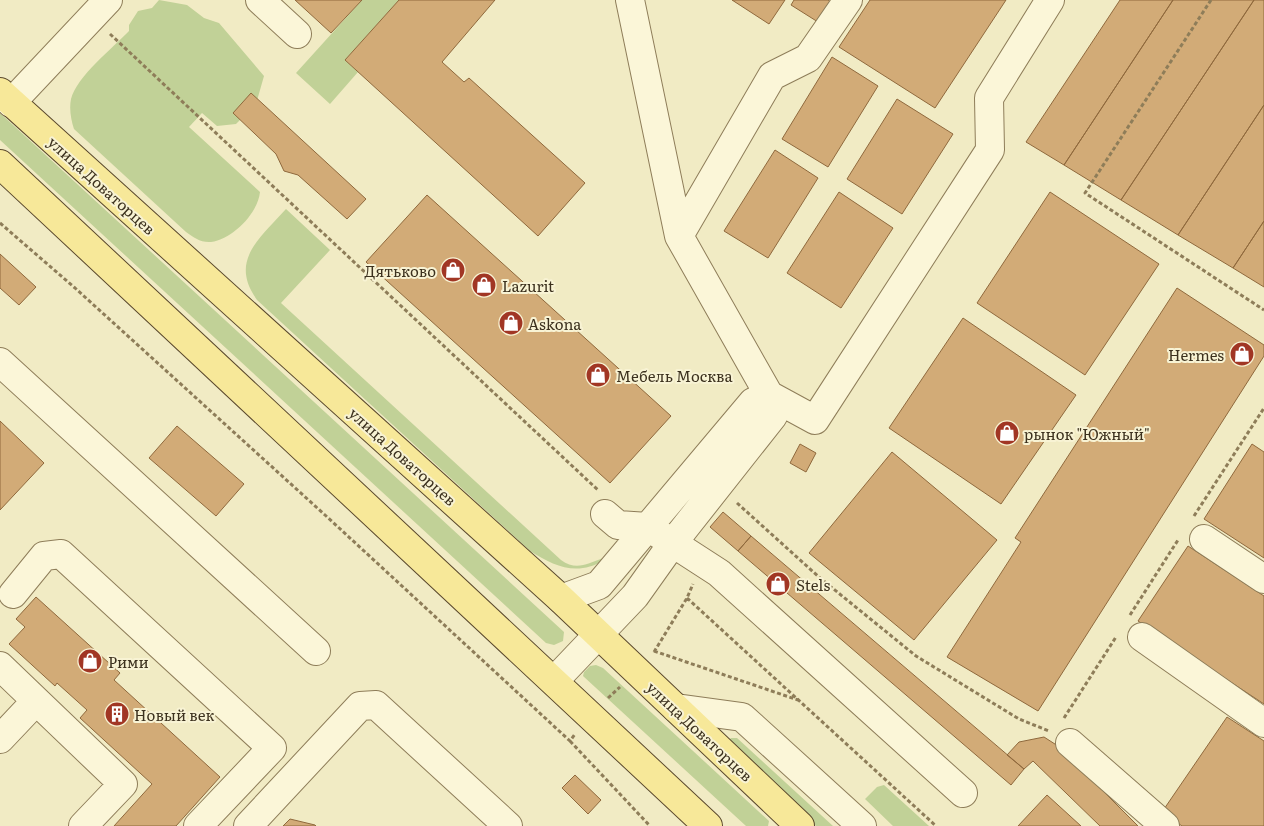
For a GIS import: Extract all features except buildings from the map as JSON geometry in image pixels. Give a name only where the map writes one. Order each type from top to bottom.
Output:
[{"type":"main road","name":"улица Доваторцев","points":[[6,98],[561,598],[800,826]]},
{"type":"main road","points":[[0,164],[708,826]]},
{"type":"lane","points":[[260,0],[297,34]]},
{"type":"lane","points":[[554,681],[635,596],[683,551],[773,416],[769,395],[679,236],[630,0]]},
{"type":"lane","points":[[679,236],[772,76],[808,58],[848,0]]},
{"type":"lane","points":[[769,395],[815,420],[990,150],[989,98],[1050,0]]},
{"type":"lane","points":[[6,98],[100,8]]},
{"type":"lane","points":[[0,362],[316,650]]},
{"type":"lane","points":[[561,598],[599,585],[753,402],[769,395]]},
{"type":"lane","points":[[603,503],[618,524],[648,527],[719,573],[964,794]]},
{"type":"lane","points":[[1192,532],[1264,579]]},
{"type":"lane","points":[[6,602],[44,556],[61,554],[272,748],[198,826]]},
{"type":"lane","points":[[1130,629],[1264,723]]},
{"type":"lane","points":[[0,666],[123,784],[83,826]]},
{"type":"lane","points":[[0,740],[36,701]]},
{"type":"lane","points":[[248,826],[360,706],[376,705],[508,826]]},
{"type":"lane","points":[[676,708],[742,717],[862,826]]},
{"type":"lane","points":[[1061,733],[1165,826]]},
{"type":"path","points":[[1211,0],[1085,193],[1264,310]]},
{"type":"path","points":[[100,8],[603,503]]},
{"type":"path","points":[[730,498],[820,578],[916,656],[1019,719],[1061,733],[1192,532],[1264,408]]},
{"type":"path","points":[[683,551],[695,578],[687,598],[936,826]]},
{"type":"path","points":[[654,651],[801,701]]},
{"type":"path","points":[[570,741],[650,826]]},
{"type":"green space","points":[[159,0],[187,5],[204,18],[219,23],[264,76],[256,104],[236,124],[217,126],[202,113],[189,127],[260,192],[255,208],[243,224],[228,236],[211,242],[201,241],[186,232],[74,129],[72,122],[70,111],[71,99],[80,81],[129,31],[129,25],[138,11],[152,8]]},
{"type":"green space","points":[[362,0],[399,0],[345,60],[358,72],[330,104],[296,73]]},
{"type":"green space","points":[[0,113],[564,632],[563,641],[554,645],[546,643],[0,140]]},
{"type":"green space","points":[[286,209],[330,250],[281,303],[561,560],[577,566],[603,558],[604,560],[584,568],[566,568],[530,551],[257,300],[249,286],[246,274],[247,262],[251,251],[266,230]]},
{"type":"green space","points":[[596,665],[603,668],[769,821],[768,826],[746,826],[583,676],[590,666]]},
{"type":"green space","points":[[731,738],[737,738],[833,826],[816,826],[729,746]]},
{"type":"green space","points":[[884,785],[929,826],[893,826],[865,799],[877,787]]},
{"type":"place","name":"Дятьково","points":[[453,270]]},
{"type":"place","name":"Lazurit","points":[[484,285]]},
{"type":"place","name":"Askona","points":[[511,323]]},
{"type":"place","name":"Hermes","points":[[1242,354]]},
{"type":"place","name":"Мебель Москва","points":[[598,375]]},
{"type":"place","name":"рынок \"Южный\"","points":[[1007,433]]},
{"type":"place","name":"Stels","points":[[778,584]]},
{"type":"place","name":"Рими","points":[[90,661]]},
{"type":"place","name":"Новый век","points":[[117,714]]}]
